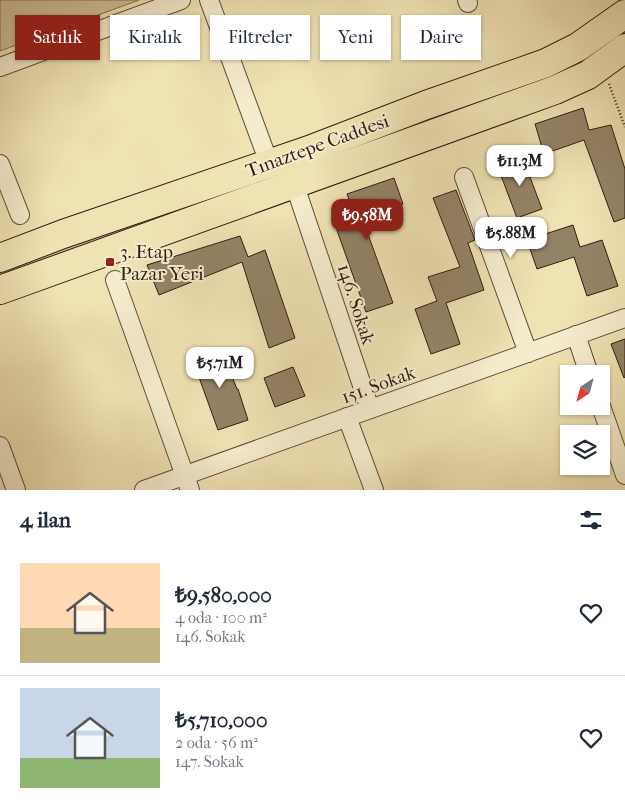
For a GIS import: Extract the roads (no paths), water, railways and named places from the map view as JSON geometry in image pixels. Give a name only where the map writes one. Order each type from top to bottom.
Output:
[{"type":"main road","name":"Tınaztepe Caddesi","points":[[0,258],[546,63],[578,46],[625,14]]},
{"type":"main road","name":"Tınaztepe Caddesi","points":[[0,290],[555,90],[588,75],[625,48]]},
{"type":"street","points":[[0,67],[181,0]]},
{"type":"street","points":[[210,0],[269,163]]},
{"type":"street","points":[[0,164],[20,215]]},
{"type":"street","points":[[464,177],[528,353]]},
{"type":"street","name":"146. Sokak","points":[[294,183],[370,409]]},
{"type":"street","points":[[115,280],[188,483]]},
{"type":"street","name":"151. Sokak","points":[[144,490],[188,483],[347,417],[625,318]]},
{"type":"street","points":[[576,335],[586,365]]},
{"type":"street","points":[[604,415],[625,475]]},
{"type":"street","points":[[347,417],[374,490]]},
{"type":"street","points":[[0,446],[16,490]]},
{"type":"place","name":"3. Etap Pazar Yeri","points":[[110,262]]}]
